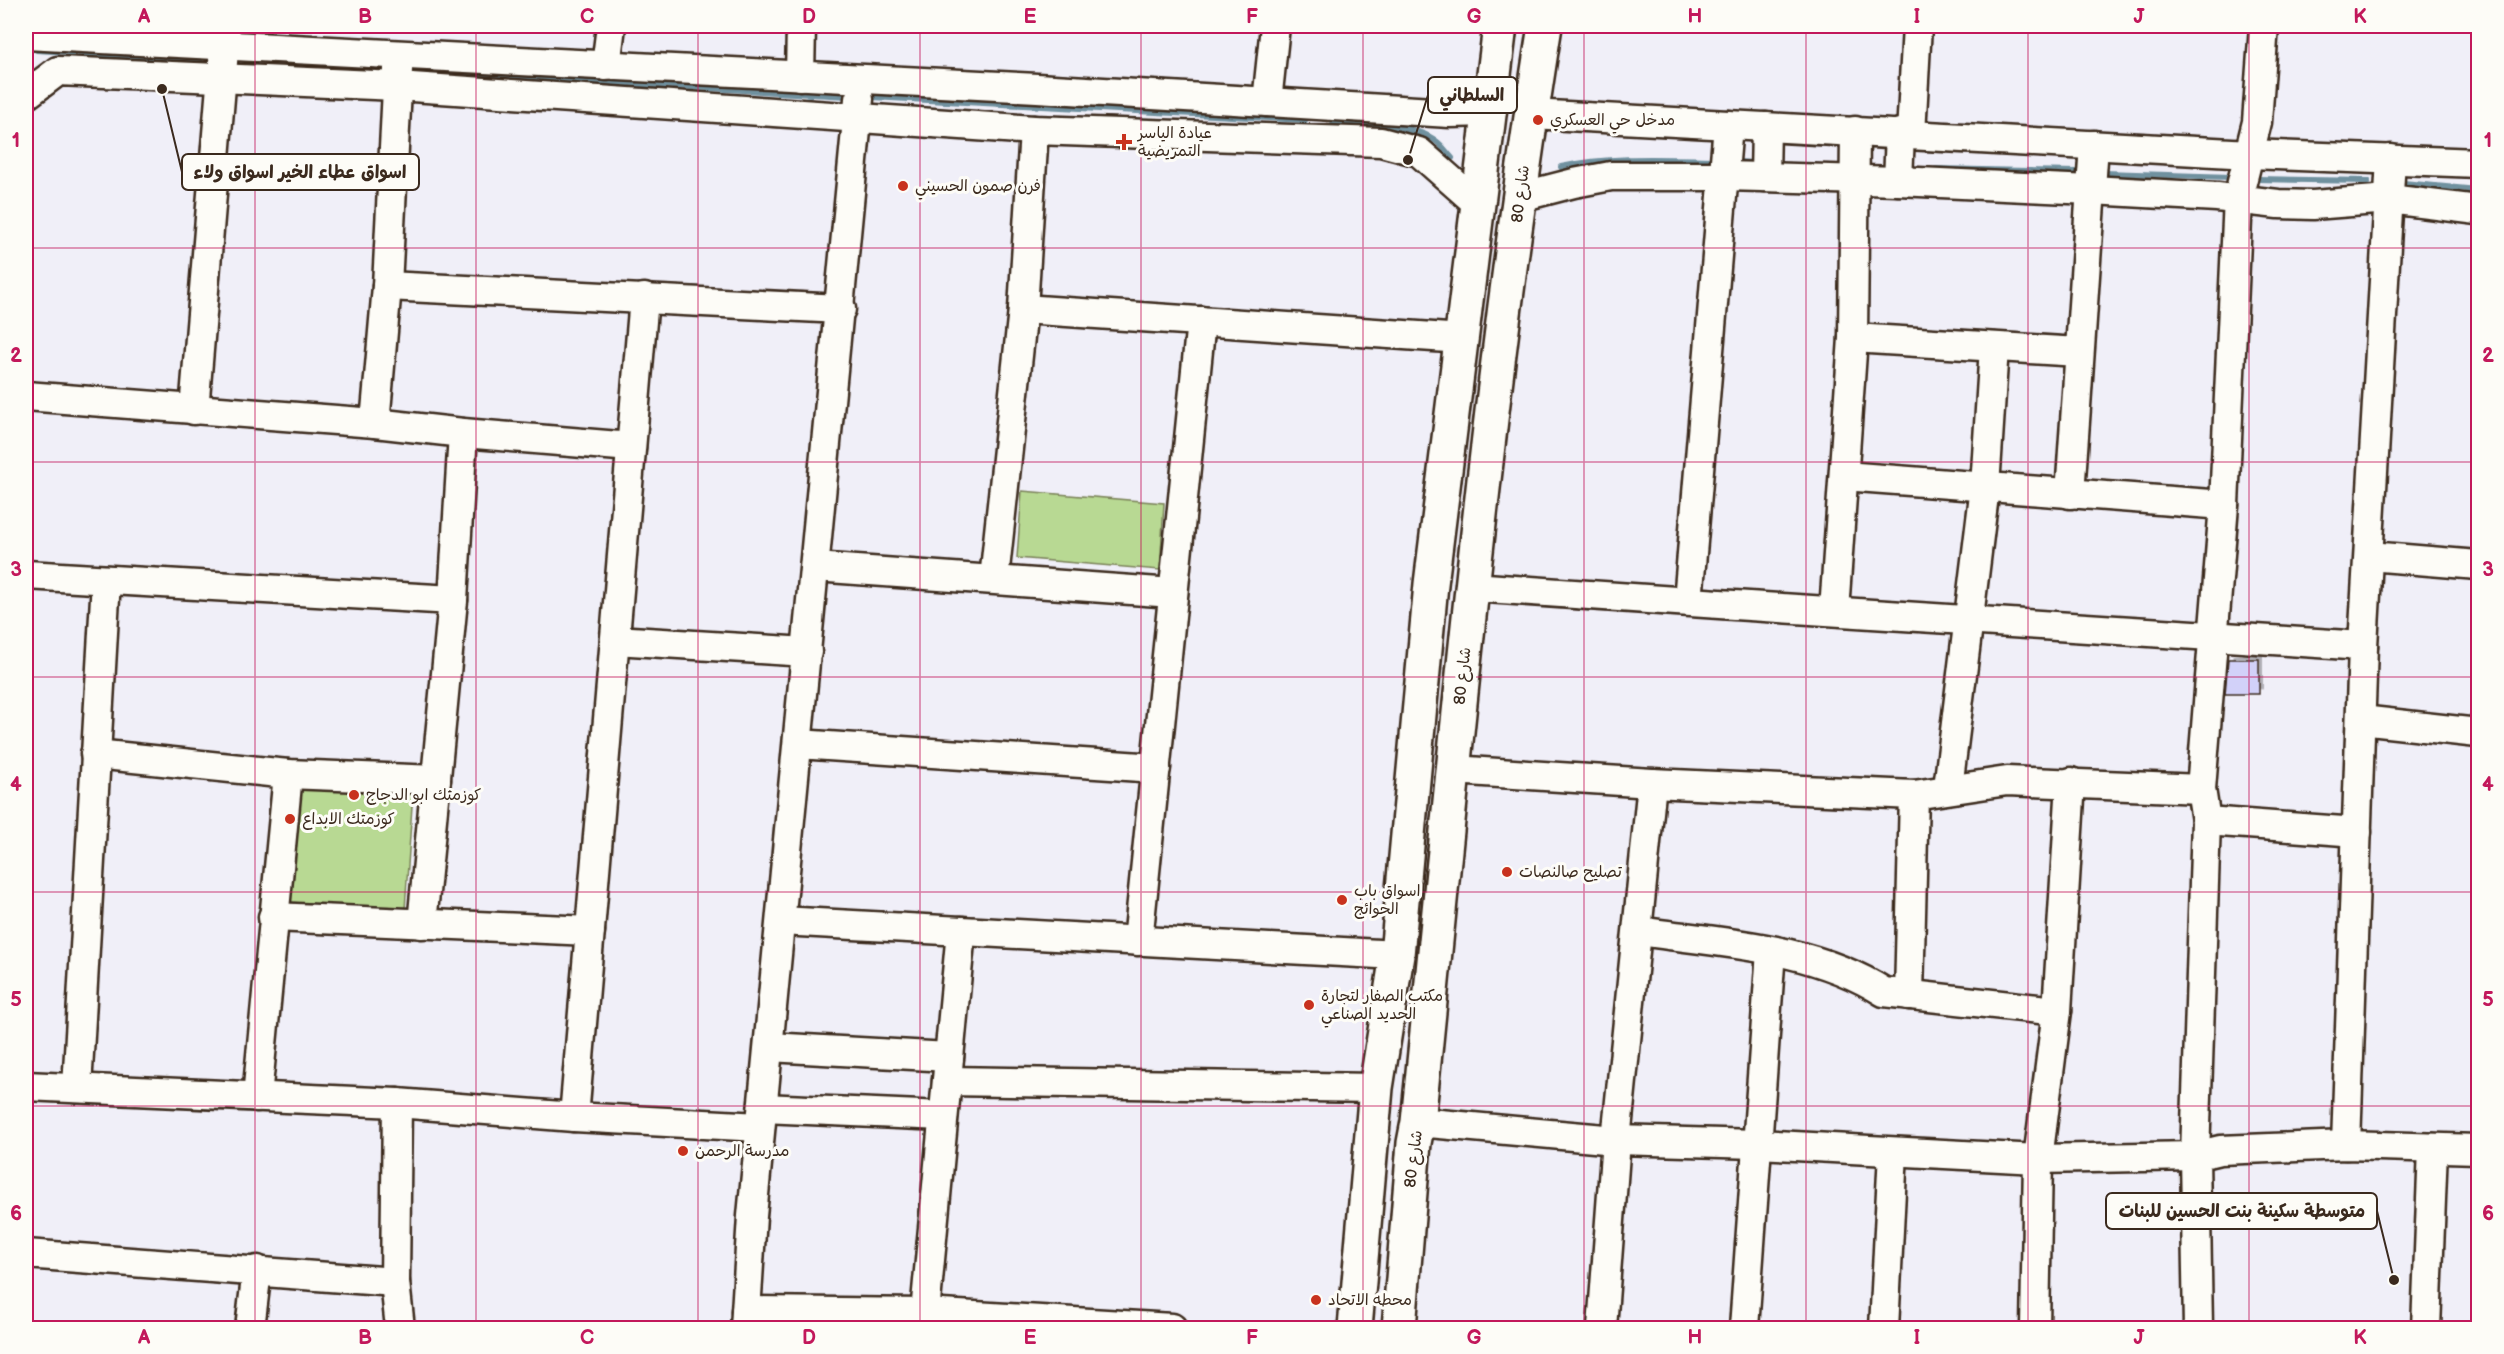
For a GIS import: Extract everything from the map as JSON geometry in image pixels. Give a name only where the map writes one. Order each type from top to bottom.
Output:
[{"type":"main road","points":[[1355,1329],[1376,1088],[1397,955],[1431,584],[1500,26]]},
{"type":"main road","name":"شارع 80","points":[[1399,1329],[1413,1143],[1418,1122],[1472,587],[1531,114],[1545,26]]},
{"type":"street","points":[[606,66],[611,26]]},
{"type":"street","points":[[800,76],[801,26]]},
{"type":"street","points":[[1267,102],[1275,26]]},
{"type":"street","points":[[1898,181],[1917,26]]},
{"type":"street","points":[[2198,1329],[2195,1156],[2206,821],[2201,789],[2224,506],[2238,198],[2257,122],[2264,26]]},
{"type":"street","points":[[26,40],[88,32],[225,36],[399,55],[1450,112],[1490,112]]},
{"type":"street","points":[[194,410],[225,36]]},
{"type":"street","points":[[375,423],[387,286],[399,55]]},
{"type":"street","points":[[26,95],[58,71],[220,80],[398,86],[1034,130],[1381,142],[1419,152],[1479,205]]},
{"type":"street","points":[[861,79],[841,309],[761,1118],[746,1320],[925,1313],[1172,1329]]},
{"type":"street","points":[[1319,140],[1320,105]]},
{"type":"street","points":[[1531,114],[2250,154],[2391,159],[2473,166]]},
{"type":"street","points":[[1688,601],[1726,176],[1728,125]]},
{"type":"street","points":[[1765,177],[1766,127]]},
{"type":"street","points":[[994,579],[1023,309],[1034,130]]},
{"type":"street","points":[[1834,611],[1853,338],[1855,131]]},
{"type":"street","points":[[2070,494],[2094,145]]},
{"type":"street","points":[[2346,1145],[2363,646],[2391,159]]},
{"type":"street","points":[[1521,197],[1611,176],[1726,176],[2091,190],[2238,198],[2278,204],[2313,205],[2389,199],[2478,210]]},
{"type":"street","points":[[387,286],[841,309]]},
{"type":"street","points":[[574,1117],[644,298]]},
{"type":"street","points":[[1023,309],[1463,339]]},
{"type":"street","points":[[1138,941],[1201,321]]},
{"type":"street","points":[[1853,338],[2079,352]]},
{"type":"street","points":[[1947,788],[1985,487],[1994,347]]},
{"type":"street","points":[[26,396],[375,423],[463,434],[631,447]]},
{"type":"street","points":[[422,924],[453,600],[463,434]]},
{"type":"street","points":[[1844,476],[2224,506]]},
{"type":"street","points":[[2369,556],[2478,565]]},
{"type":"street","points":[[815,567],[1173,593]]},
{"type":"street","points":[[26,575],[453,600]]},
{"type":"street","points":[[77,1088],[106,580]]},
{"type":"street","points":[[1472,587],[1967,622],[2363,646]]},
{"type":"street","points":[[615,640],[807,652]]},
{"type":"street","points":[[2361,720],[2478,733]]},
{"type":"street","points":[[798,744],[1156,768]]},
{"type":"street","points":[[95,754],[288,774],[436,780]]},
{"type":"street","points":[[1453,770],[1652,783],[1914,795],[2007,780],[2201,789]]},
{"type":"street","points":[[257,1097],[288,774]]},
{"type":"street","points":[[2035,1329],[2038,1159],[2057,1011],[2071,782]]},
{"type":"street","points":[[1602,1329],[1616,1140],[1652,783]]},
{"type":"street","points":[[1909,995],[1914,795]]},
{"type":"street","points":[[2206,821],[2357,832]]},
{"type":"street","points":[[273,917],[590,931]]},
{"type":"street","points":[[781,921],[1397,955]]},
{"type":"street","points":[[925,1313],[961,931]]},
{"type":"street","points":[[1638,931],[1810,958],[1861,977],[1884,992],[2057,1011]]},
{"type":"street","points":[[1744,1329],[1771,951]]},
{"type":"street","points":[[769,1047],[948,1069],[1376,1088]]},
{"type":"street","points":[[26,1086],[397,1103],[574,1117],[944,1116]]},
{"type":"street","points":[[397,1103],[395,1281],[400,1329]]},
{"type":"street","points":[[1418,1122],[1616,1140],[1757,1143],[2038,1159],[2195,1156],[2220,1150],[2346,1145],[2478,1149]]},
{"type":"street","points":[[2426,1329],[2433,1148]]},
{"type":"street","points":[[1884,1329],[1893,1152]]},
{"type":"street","points":[[26,1254],[395,1281]]},
{"type":"street","points":[[250,1329],[257,1270]]},
{"type":"green space","points":[[1022,491],[1164,503],[1160,570],[1017,558]]},
{"type":"green space","points":[[300,789],[413,791],[405,909],[285,902]]},
{"type":"building","points":[[2228,659],[2259,659],[2259,694],[2225,694]]},
{"type":"waterway","points":[[37,50],[200,60]]},
{"type":"waterway","points":[[322,65],[387,70]]},
{"type":"waterway","points":[[411,71],[848,96]]},
{"type":"waterway","points":[[872,97],[1305,120]]},
{"type":"waterway","points":[[1333,122],[1386,125],[1414,131],[1436,141],[1452,158]]},
{"type":"waterway","points":[[1561,167],[1618,160],[1715,160]]},
{"type":"waterway","points":[[1739,162],[1754,163]]},
{"type":"waterway","points":[[1936,169],[2077,172]]},
{"type":"waterway","points":[[2104,173],[2232,177]]},
{"type":"waterway","points":[[2256,179],[2368,181]]},
{"type":"waterway","points":[[2403,183],[2478,190]]},
{"type":"place","name":"اسواق عطاء الخير اسواق ولاء","points":[[162,89]]},
{"type":"place","name":"مدخل حي العسكري","points":[[1538,120]]},
{"type":"place","name":"عيادة الياسر التمريضية","points":[[1124,142]]},
{"type":"place","name":"السلطاني","points":[[1408,160]]},
{"type":"place","name":"فرن صمون الحسيني","points":[[903,186]]},
{"type":"place","name":"كوزمتك ابو الدجاج","points":[[354,795]]},
{"type":"place","name":"كوزمتك الابداع","points":[[290,819]]},
{"type":"place","name":"تصليح صالنصات","points":[[1507,872]]},
{"type":"place","name":"اسواق باب الحوائج","points":[[1342,900]]},
{"type":"place","name":"مكتب الصفار لتجارة الحديد الصناعي","points":[[1309,1005]]},
{"type":"place","name":"مدرسة الرحمن","points":[[683,1151]]},
{"type":"place","name":"متوسطة سكينة بنت الحسين للبنات","points":[[2394,1280]]},
{"type":"place","name":"محطه الاتحاد","points":[[1316,1300]]}]
